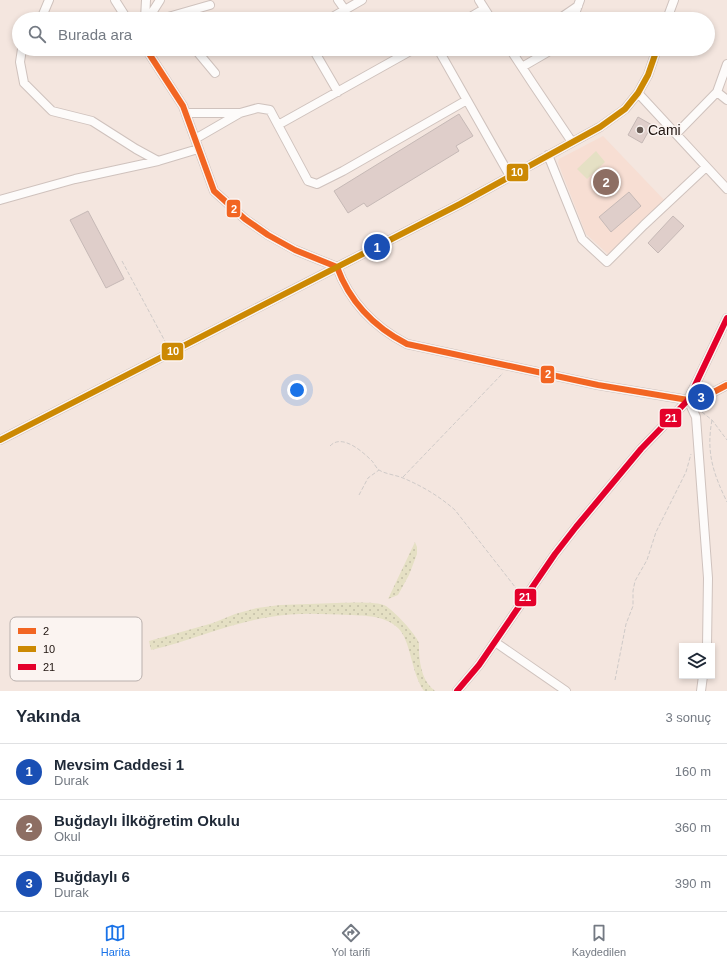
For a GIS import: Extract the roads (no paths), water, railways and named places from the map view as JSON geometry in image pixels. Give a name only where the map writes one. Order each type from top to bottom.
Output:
[{"type":"street","points":[[44,12],[49,0]]},
{"type":"street","points":[[115,0],[123,12]]},
{"type":"street","points":[[145,12],[146,0]]},
{"type":"street","points":[[152,12],[160,0]]},
{"type":"street","points":[[338,0],[345,10]]},
{"type":"street","points":[[341,12],[362,0]]},
{"type":"street","points":[[479,0],[486,12]]},
{"type":"street","points":[[670,12],[674,0]]},
{"type":"street","points":[[567,12],[579,3]]},
{"type":"street","points":[[186,12],[210,5]]},
{"type":"street","points":[[479,12],[484,9]]},
{"type":"street","points":[[21,56],[20,62],[24,83],[52,111],[92,121],[158,161]]},
{"type":"street","points":[[151,56],[183,106],[214,191],[234,210],[256,227],[282,243],[309,257],[338,267]]},
{"type":"street","points":[[201,56],[216,73]]},
{"type":"street","points":[[317,56],[338,92]]},
{"type":"street","points":[[278,125],[402,56]]},
{"type":"street","points":[[442,56],[510,176]]},
{"type":"street","points":[[516,56],[572,142]]},
{"type":"street","points":[[522,67],[541,56]]},
{"type":"street","points":[[0,440],[338,267],[600,127],[617,116],[638,93],[648,75],[655,56]]},
{"type":"street","points":[[676,134],[717,92],[727,64]]},
{"type":"street","points":[[717,92],[727,100]]},
{"type":"street","points":[[638,93],[727,189]]},
{"type":"street","points":[[195,139],[240,113],[258,108],[270,110],[308,181],[317,184],[343,171],[468,100]]},
{"type":"street","points":[[186,113],[240,113]]},
{"type":"street","points":[[0,200],[75,179],[158,161],[198,149]]},
{"type":"street","points":[[548,155],[582,239],[607,262],[706,167]]},
{"type":"street","points":[[338,267],[345,286],[361,310],[375,324],[407,344],[598,385],[688,400],[708,395],[727,385]]},
{"type":"street","points":[[457,691],[479,665],[555,554],[593,506],[642,449],[688,400],[727,318]]},
{"type":"street","points":[[688,400],[696,417],[708,578],[707,643]]},
{"type":"street","points":[[495,642],[566,691]]},
{"type":"street","points":[[701,691],[703,679]]},
{"type":"place","name":"Cami","points":[[640,130]]},
{"type":"place","name":"Buğdaylı İlköğretim Okulu","points":[[606,182]]},
{"type":"place","name":"Mevsim Caddesi 1","points":[[377,247]]},
{"type":"place","name":"Buğdaylı 6","points":[[701,397]]}]
